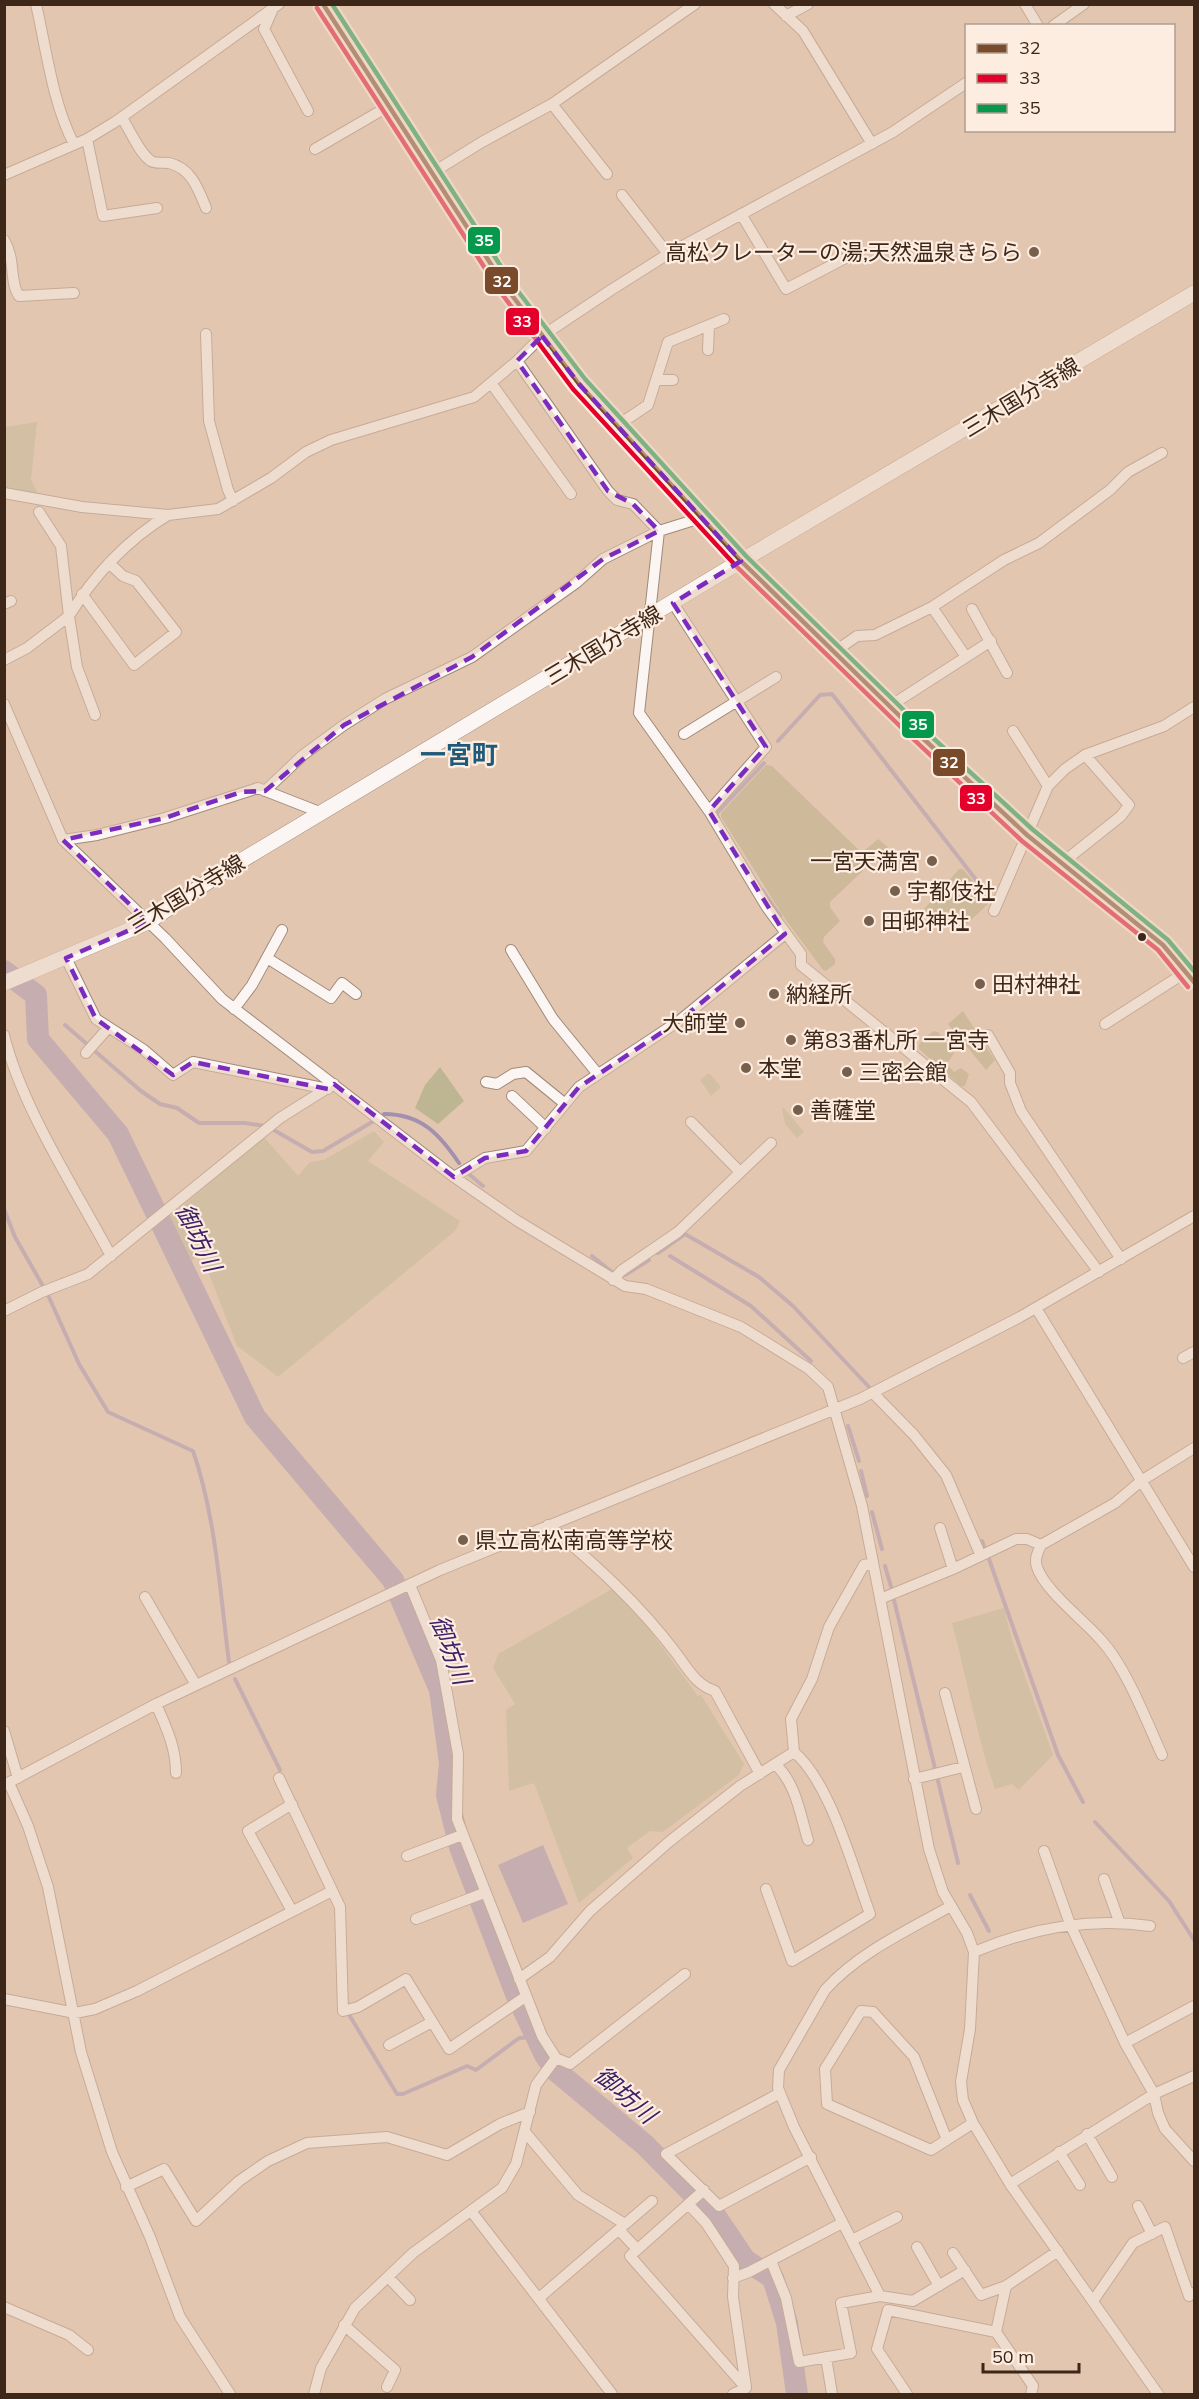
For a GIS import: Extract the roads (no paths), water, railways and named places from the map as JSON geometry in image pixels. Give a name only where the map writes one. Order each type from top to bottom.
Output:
[{"type":"main road","points":[[323,4],[506,286],[579,384],[741,561],[890,706],[1027,835],[1163,945],[1192,974]]},
{"type":"main road","name":"三木国分寺線","points":[[5,983],[148,922],[224,871],[1194,293]]},
{"type":"street","points":[[36,4],[53,80],[74,144]]},
{"type":"street","points":[[432,173],[482,142],[552,104],[695,4]]},
{"type":"street","points":[[774,4],[803,31],[872,144]]},
{"type":"street","points":[[786,16],[808,4]]},
{"type":"street","points":[[1025,4],[1037,24]]},
{"type":"street","points":[[1056,24],[1084,4]]},
{"type":"street","points":[[4,176],[87,139],[122,118],[276,7]]},
{"type":"street","points":[[276,7],[264,29],[308,111]]},
{"type":"street","points":[[4,493],[82,507],[168,515],[218,508],[233,501],[306,452],[331,440],[474,397],[517,361],[542,336],[668,254],[872,144],[965,84]]},
{"type":"street","points":[[552,104],[607,174]]},
{"type":"street","points":[[315,149],[388,106]]},
{"type":"street","points":[[122,118],[146,157],[153,162],[180,167],[187,172],[196,184],[206,208]]},
{"type":"street","points":[[87,139],[104,216],[157,208]]},
{"type":"street","points":[[622,195],[668,254]]},
{"type":"street","points":[[741,214],[786,289],[857,252]]},
{"type":"street","points":[[4,240],[12,252],[15,290],[19,296],[74,293]]},
{"type":"street","points":[[618,425],[648,405],[668,342],[724,319]]},
{"type":"street","points":[[708,350],[709,325]]},
{"type":"street","points":[[206,334],[209,421],[233,501]]},
{"type":"street","points":[[517,361],[608,490],[617,500],[633,504],[659,531]]},
{"type":"street","points":[[656,380],[673,380]]},
{"type":"street","points":[[491,383],[571,494]]},
{"type":"street","points":[[834,652],[857,636],[875,635],[932,607],[1004,560],[1039,543],[1110,490],[1128,471],[1162,453]]},
{"type":"street","points":[[39,512],[61,546],[77,667],[95,715]]},
{"type":"street","points":[[4,660],[27,648],[69,616],[82,594],[109,563],[154,523],[168,515]]},
{"type":"street","points":[[265,791],[303,755],[344,725],[386,699],[472,657],[576,583],[603,559],[659,531],[691,521],[698,515]]},
{"type":"street","points":[[659,531],[639,713],[709,811],[785,934],[801,954],[801,965],[971,1102],[1099,1272]]},
{"type":"street","points":[[82,594],[134,665],[176,632],[136,581],[123,576],[109,563]]},
{"type":"street","points":[[673,603],[766,747],[709,811]]},
{"type":"street","points":[[932,607],[966,657]]},
{"type":"street","points":[[972,609],[1007,673]]},
{"type":"street","points":[[890,706],[991,641]]},
{"type":"street","points":[[684,734],[776,677]]},
{"type":"street","points":[[4,704],[63,840],[234,1009],[331,1087],[454,1177],[613,1280],[625,1286],[646,1289],[741,1327],[818,1376],[828,1387],[862,1506],[914,1779],[936,1872],[974,1952],[970,2029],[961,2082],[963,2100],[973,2123],[1010,2184],[1158,2394]]},
{"type":"street","points":[[994,911],[1048,786],[1085,755],[1164,726],[1194,707]]},
{"type":"street","points":[[1013,731],[1048,786]]},
{"type":"street","points":[[1062,863],[1121,816],[1129,805],[1085,755]]},
{"type":"street","points":[[63,840],[97,835],[165,818],[258,788],[322,813]]},
{"type":"street","points":[[234,1009],[252,985],[282,930]]},
{"type":"street","points":[[454,1177],[485,1158],[526,1151],[564,1103],[597,1073],[679,1020],[785,934]]},
{"type":"street","points":[[511,950],[553,1019],[597,1073]]},
{"type":"street","points":[[66,958],[96,1019],[144,1050],[173,1075],[193,1062],[331,1087]]},
{"type":"street","points":[[267,958],[331,998],[342,983],[356,994]]},
{"type":"street","points":[[1105,1024],[1192,974]]},
{"type":"street","points":[[86,1053],[108,1028]]},
{"type":"street","points":[[4,1035],[15,1071],[34,1112],[111,1256]]},
{"type":"street","points":[[988,1035],[1010,1073],[1010,1083],[1021,1111],[1120,1259]]},
{"type":"street","points":[[486,1082],[497,1084],[513,1074],[526,1072],[564,1103]]},
{"type":"street","points":[[4,1311],[88,1274],[280,1118],[331,1087]]},
{"type":"street","points":[[512,1096],[546,1128]]},
{"type":"street","points":[[691,1122],[740,1172]]},
{"type":"street","points":[[613,1280],[621,1271],[678,1232],[771,1143]]},
{"type":"street","points":[[10,1782],[156,1704],[409,1586],[548,1525],[873,1393],[1036,1308],[1194,1216]]},
{"type":"street","points":[[1036,1308],[1194,1567]]},
{"type":"street","points":[[1183,1358],[1194,1352]]},
{"type":"street","points":[[873,1393],[914,1435],[946,1475],[981,1556]]},
{"type":"street","points":[[1162,1755],[1138,1704],[1102,1640],[1073,1614],[1037,1568],[1036,1558],[1041,1545],[1115,1503],[1142,1481],[1194,1448]]},
{"type":"street","points":[[548,1525],[621,1587],[652,1621],[701,1687],[715,1691],[760,1774]]},
{"type":"street","points":[[940,1528],[953,1569]]},
{"type":"street","points":[[880,1599],[953,1569],[1016,1539],[1027,1539],[1041,1545]]},
{"type":"street","points":[[766,1889],[792,1961],[870,1914],[824,1791],[807,1762],[794,1752],[791,1719],[812,1679],[829,1627],[864,1565],[873,1563]]},
{"type":"street","points":[[409,1586],[441,1660],[458,1754],[457,1819],[462,1836],[480,1894],[519,1979],[520,2000],[554,2061]]},
{"type":"street","points":[[145,1597],[196,1685]]},
{"type":"street","points":[[945,1693],[976,1809]]},
{"type":"street","points":[[156,1704],[176,1756],[176,1773]]},
{"type":"street","points":[[4,1731],[10,1782],[28,1826],[48,1887],[91,2091],[126,2187],[150,2237],[180,2317],[230,2394]]},
{"type":"street","points":[[519,1979],[550,1957],[590,1911],[670,1841],[740,1786],[794,1752]]},
{"type":"street","points":[[775,1764],[785,1773],[793,1790],[808,1840]]},
{"type":"street","points":[[914,1779],[963,1767]]},
{"type":"street","points":[[279,1778],[340,1907],[343,2011],[358,2007],[406,1979],[449,2049],[520,2000]]},
{"type":"street","points":[[292,1804],[248,1831],[292,1911]]},
{"type":"street","points":[[407,1856],[462,1836]]},
{"type":"street","points":[[1044,1851],[1070,1924],[1125,2043],[1154,2094],[1165,2129],[1194,2161]]},
{"type":"street","points":[[1104,1880],[1119,1921]]},
{"type":"street","points":[[4,1999],[75,2013],[95,2008],[137,1991],[332,1891]]},
{"type":"street","points":[[416,1918],[480,1894]]},
{"type":"street","points":[[880,2296],[842,2223],[780,2093],[779,2070],[830,1984],[865,1956],[951,1906]]},
{"type":"street","points":[[974,1952],[1007,1938],[1070,1924],[1119,1921],[1150,1926]]},
{"type":"street","points":[[554,2061],[570,2064],[685,1974]]},
{"type":"street","points":[[1125,2043],[1194,2006]]},
{"type":"street","points":[[947,2140],[914,2057],[873,2012],[861,2011],[825,2069],[827,2104],[931,2150],[947,2140],[973,2123]]},
{"type":"street","points":[[389,2045],[432,2022]]},
{"type":"street","points":[[314,2394],[321,2368],[355,2308],[413,2253],[502,2188],[516,2164],[536,2085],[554,2061]]},
{"type":"street","points":[[1010,2184],[1154,2094],[1194,2076]]},
{"type":"street","points":[[780,2093],[666,2154],[719,2206],[811,2157]]},
{"type":"street","points":[[126,2187],[164,2169],[196,2221],[239,2181],[268,2161],[308,2143],[387,2137],[447,2155],[500,2124],[530,2112]]},
{"type":"street","points":[[525,2132],[578,2195],[622,2227],[637,2249]]},
{"type":"street","points":[[1087,2134],[1112,2177]]},
{"type":"street","points":[[1059,2152],[1080,2185]]},
{"type":"street","points":[[704,2190],[630,2256],[747,2391]]},
{"type":"street","points":[[538,2298],[652,2201]]},
{"type":"street","points":[[691,2203],[734,2266],[733,2297],[747,2391]]},
{"type":"street","points":[[1138,2206],[1152,2234]]},
{"type":"street","points":[[471,2211],[612,2394]]},
{"type":"street","points":[[852,2240],[897,2217]]},
{"type":"street","points":[[733,2278],[769,2262],[842,2223]]},
{"type":"street","points":[[1093,2301],[1133,2243],[1165,2227],[1189,2296],[1194,2293]]},
{"type":"street","points":[[917,2247],[939,2286]]},
{"type":"street","points":[[953,2253],[981,2295],[1006,2286],[1058,2251]]},
{"type":"street","points":[[769,2262],[786,2298],[800,2362],[851,2353],[841,2303],[880,2296],[913,2301],[965,2270]]},
{"type":"street","points":[[388,2277],[410,2300]]},
{"type":"street","points":[[996,2332],[1006,2286]]},
{"type":"street","points":[[4,2307],[69,2335],[88,2350]]},
{"type":"street","points":[[903,2393],[877,2349],[888,2310],[996,2332],[1033,2386],[1031,2394]]},
{"type":"street","points":[[344,2325],[395,2370],[387,2387]]},
{"type":"street","points":[[826,2357],[832,2394]]},
{"type":"street","points":[[733,2394],[747,2391]]},
{"type":"waterway","points":[[778,741],[820,695],[832,694],[991,899]]},
{"type":"waterway","points":[[718,817],[716,814],[764,763]]},
{"type":"waterway","points":[[762,890],[780,916]]},
{"type":"waterway","name":"御坊川","points":[[4,971],[36,995],[38,1039],[118,1134],[255,1417],[393,1580],[440,1690],[450,1763],[447,1795],[460,1847],[516,1994],[545,2055],[555,2070],[645,2145],[716,2217],[745,2260],[773,2278],[787,2323],[797,2394]]},
{"type":"waterway","points":[[65,1025],[88,1045]]},
{"type":"waterway","points":[[96,1052],[141,1091],[160,1104],[177,1108],[199,1123],[245,1123],[265,1126]]},
{"type":"waterway","points":[[384,1114],[409,1118],[429,1128],[459,1163]]},
{"type":"waterway","points":[[272,1129],[312,1152],[323,1151],[372,1122]]},
{"type":"waterway","points":[[470,1175],[483,1186]]},
{"type":"waterway","points":[[4,1209],[15,1237],[48,1295],[79,1364],[108,1412],[193,1451],[201,1476],[212,1529],[229,1662]]},
{"type":"waterway","points":[[658,1253],[685,1234],[759,1277],[793,1306],[869,1387]]},
{"type":"waterway","points":[[592,1256],[612,1272]]},
{"type":"waterway","points":[[670,1256],[751,1306],[811,1361]]},
{"type":"waterway","points":[[625,1275],[649,1260]]},
{"type":"waterway","points":[[848,1426],[859,1461]]},
{"type":"waterway","points":[[861,1471],[867,1496]]},
{"type":"waterway","points":[[872,1512],[882,1549]]},
{"type":"waterway","points":[[982,1541],[985,1550]]},
{"type":"waterway","points":[[989,1559],[1058,1755],[1083,1802]]},
{"type":"waterway","points":[[885,1566],[892,1590]]},
{"type":"waterway","points":[[894,1600],[958,1863]]},
{"type":"waterway","points":[[235,1679],[280,1770]]},
{"type":"waterway","points":[[1095,1822],[1169,1901],[1194,1940]]},
{"type":"waterway","points":[[970,1895],[989,1931]]},
{"type":"waterway","points":[[348,2013],[397,2094],[403,2094],[467,2066],[476,2070],[519,2038],[536,2037]]},
{"type":"place","name":"高松クレーターの湯;天然温泉きらら","points":[[1034,252]]},
{"type":"place","name":"一宮天満宮","points":[[932,861]]},
{"type":"place","name":"宇都伎社","points":[[895,891]]},
{"type":"place","name":"田邨神社","points":[[869,921]]},
{"type":"place","name":"田村神社","points":[[980,984]]},
{"type":"place","name":"納経所","points":[[774,994]]},
{"type":"place","name":"大師堂","points":[[740,1023]]},
{"type":"place","name":"第83番札所 一宮寺","points":[[791,1040]]},
{"type":"place","name":"本堂","points":[[746,1068]]},
{"type":"place","name":"三密会館","points":[[847,1072]]},
{"type":"place","name":"善薩堂","points":[[798,1110]]},
{"type":"place","name":"県立高松南高等学校","points":[[463,1540]]},
{"type":"district","name":"一宮町","points":[[459,755]]}]
